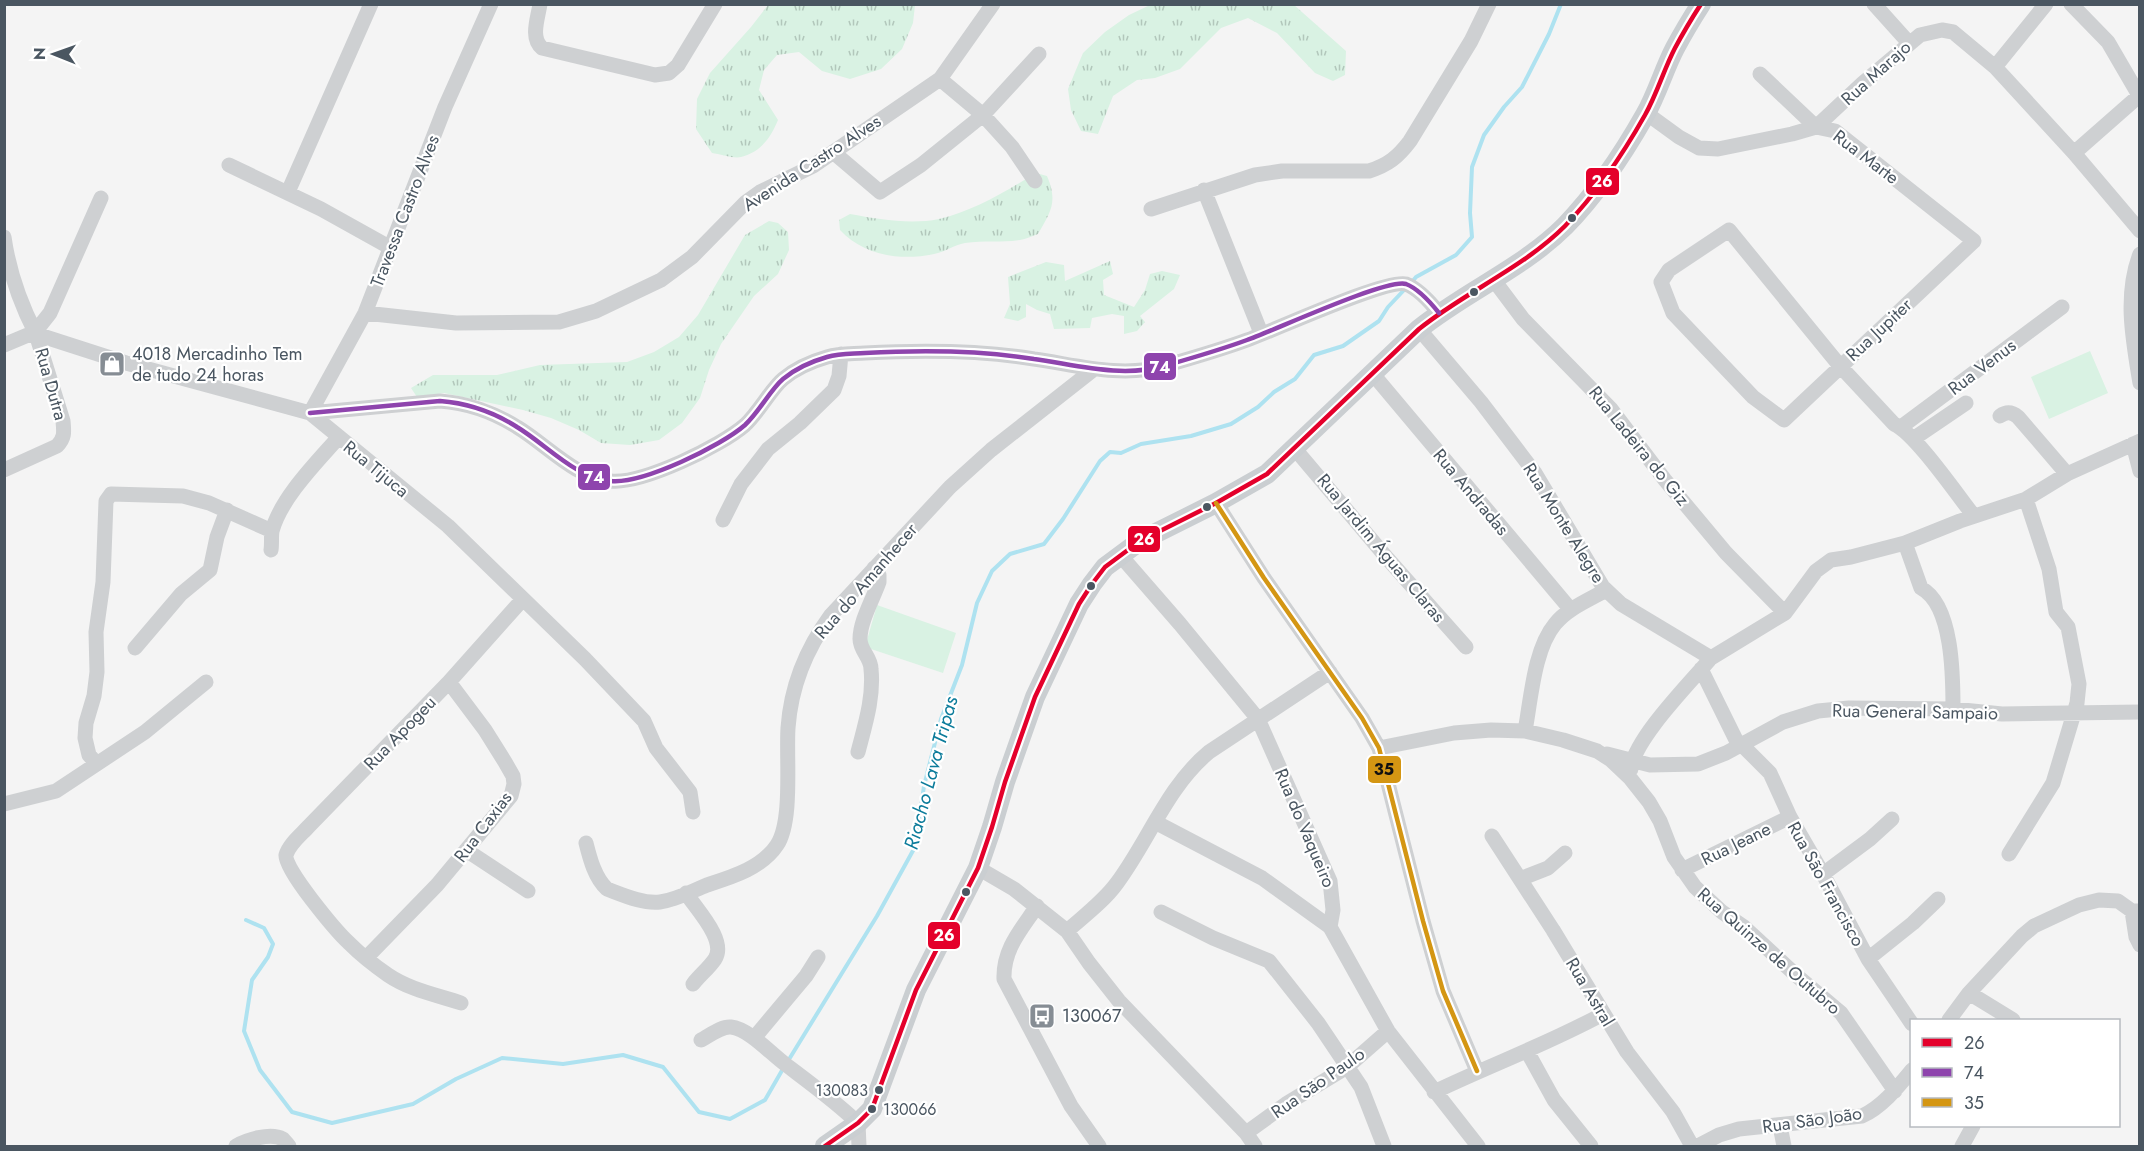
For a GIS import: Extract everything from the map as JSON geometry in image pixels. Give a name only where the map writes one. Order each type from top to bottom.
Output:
[{"type":"main road","points":[[827,1145],[858,1123],[872,1109],[916,990],[942,934],[978,868],[1016,747],[1050,662],[1085,594],[1105,567],[1148,537],[1267,474],[1419,329],[1439,313],[1544,244],[1564,226],[1595,191],[1646,113],[1675,48],[1701,4]]},
{"type":"street","points":[[288,192],[371,4]]},
{"type":"street","name":"Travessa Castro Alves","points":[[310,413],[365,313],[445,107],[491,4]]},
{"type":"street","points":[[540,4],[535,33],[536,41],[542,48],[656,75],[669,73],[678,65],[715,4]]},
{"type":"street","name":"Avenida Castro Alves","points":[[365,313],[456,323],[559,322],[597,311],[661,280],[692,257],[753,197],[813,166],[940,79],[993,4]]},
{"type":"street","points":[[1151,209],[1255,175],[1281,171],[1369,171],[1383,167],[1399,156],[1410,141],[1471,41],[1489,4]]},
{"type":"street","points":[[1874,4],[1909,43]]},
{"type":"street","points":[[1995,68],[2046,4]]},
{"type":"street","points":[[2071,4],[2108,42],[2139,96],[2074,153]]},
{"type":"street","name":"Rua Marajo","points":[[1646,113],[1679,137],[1699,148],[1718,149],[1816,127],[1920,35],[1942,30],[1953,32],[1995,68],[2074,153],[2139,231]]},
{"type":"street","points":[[833,152],[880,192],[921,165],[983,115],[1039,54]]},
{"type":"street","name":"Rua Marte","points":[[1760,74],[1816,127],[1835,131],[1974,241]]},
{"type":"street","points":[[940,79],[983,115],[1012,147],[1035,181]]},
{"type":"street","points":[[229,165],[288,192],[391,248]]},
{"type":"street","points":[[1204,190],[1261,333]]},
{"type":"street","points":[[4,345],[36,333],[50,313],[101,198]]},
{"type":"street","name":"Rua Jupiter","points":[[1840,366],[1729,230],[1669,270],[1661,282],[1673,313],[1753,397],[1784,420],[1974,241]]},
{"type":"street","points":[[4,237],[15,288],[36,333]]},
{"type":"street","points":[[2139,254],[2134,268],[2130,296],[2139,383]]},
{"type":"street","name":"Rua Ladeira do Giz","points":[[1493,279],[1523,319],[1611,409],[1665,480],[1726,553],[1785,613]]},
{"type":"street","points":[[310,413],[440,401],[452,402],[485,411],[519,428],[570,465],[591,476],[609,481],[628,481],[664,469],[734,434],[747,423],[782,380],[821,358],[841,354],[892,351],[984,354],[1032,358],[1094,369],[1121,371],[1160,367],[1250,339],[1360,295],[1394,284],[1412,288],[1439,313]]},
{"type":"street","name":"Rua Venus","points":[[1901,427],[2062,307]]},
{"type":"street","name":"Rua Monte Alegre","points":[[1419,329],[1481,402],[1535,473],[1593,574],[1606,590],[1621,604],[1706,664]]},
{"type":"street","name":"Rua Tijuca","points":[[36,333],[126,363],[310,413],[448,526],[585,658],[644,721],[656,748],[690,792],[693,812]]},
{"type":"street","name":"Rua Dutra","points":[[4,470],[57,446],[63,441],[63,422],[36,333]]},
{"type":"street","points":[[723,520],[741,484],[768,449],[800,423],[834,390],[839,376],[841,354]]},
{"type":"street","points":[[1840,366],[1894,424],[1901,427],[1913,439],[1974,516]]},
{"type":"street","name":"Rua do Amanhecer","points":[[586,843],[593,868],[607,889],[651,902],[669,900],[731,877],[766,858],[777,845],[783,831],[786,814],[788,726],[803,661],[814,637],[874,568],[965,473],[1094,369]]},
{"type":"street","name":"Rua Andradas","points":[[1372,373],[1571,610]]},
{"type":"street","points":[[1913,439],[1966,403]]},
{"type":"street","points":[[2000,416],[2006,412],[2012,412],[2018,417],[2067,474]]},
{"type":"street","points":[[271,550],[272,531],[293,492],[338,438]]},
{"type":"street","points":[[1630,778],[1632,760],[1656,721],[1706,664],[1785,613],[1816,571],[1831,560],[1905,543],[2026,498],[2067,474],[2136,443],[2139,471]]},
{"type":"street","name":"Rua Jardim Águas Claras","points":[[1295,449],[1466,647]]},
{"type":"street","points":[[97,764],[89,755],[85,738],[97,672],[96,632],[103,582],[106,501],[111,494],[165,495],[209,503],[272,531]]},
{"type":"street","points":[[2010,854],[2053,783],[2073,712],[2078,703],[2079,684],[2068,627],[2056,612],[2049,569],[2026,498]]},
{"type":"street","points":[[1216,503],[1264,578],[1362,718],[1379,748],[1443,991],[1478,1071]]},
{"type":"street","points":[[135,648],[181,594],[210,570],[217,537],[227,510]]},
{"type":"street","points":[[1905,543],[1921,588],[1931,594],[1942,618],[1952,663],[1953,709]]},
{"type":"street","name":"Rua do Vaqueiro","points":[[1120,555],[1258,719],[1330,881],[1333,910],[1330,927]]},
{"type":"street","points":[[858,752],[867,714],[872,671],[870,661],[862,649],[860,638],[879,582],[879,574],[874,568]]},
{"type":"street","points":[[1525,731],[1538,662],[1546,636],[1556,622],[1571,610],[1606,590]]},
{"type":"street","name":"Rua Apogeu","points":[[366,958],[349,943],[290,869],[286,862],[289,848],[449,682],[523,599]]},
{"type":"street","name":"Rua São Francisco","points":[[1706,664],[1741,745],[1770,773],[1790,817],[1868,959],[1910,1022]]},
{"type":"street","points":[[1068,931],[1116,885],[1174,788],[1193,765],[1330,672]]},
{"type":"street","points":[[4,804],[56,791],[145,732],[206,682]]},
{"type":"street","name":"Rua Caxias","points":[[366,958],[437,885],[511,796],[513,776],[485,730],[449,682]]},
{"type":"street","name":"Rua General Sampaio","points":[[1379,748],[1454,733],[1491,730],[1525,731],[1550,735],[1597,751],[1662,766],[1698,764],[1712,760],[1783,722],[1818,711],[1849,708],[1953,709],[2002,714],[2139,712]]},
{"type":"street","name":"Rua General Sampaio","points":[[1597,751],[1611,760],[1630,778]]},
{"type":"street","name":"Rua Quinze de Outubro","points":[[1630,778],[1649,802],[1660,821],[1674,856],[1695,887],[1841,1013],[1895,1091]]},
{"type":"street","name":"Rua Jeane","points":[[1682,870],[1790,817]]},
{"type":"street","points":[[1823,874],[1870,839],[1892,819]]},
{"type":"street","points":[[1155,822],[1262,878],[1330,927],[1388,1031],[1478,1146]]},
{"type":"street","name":"Rua Astral","points":[[1492,836],[1553,930],[1627,1052],[1672,1112],[1692,1146]]},
{"type":"street","points":[[466,850],[528,891]]},
{"type":"street","points":[[1520,879],[1548,868],[1565,853]]},
{"type":"street","points":[[978,868],[998,878],[1068,931],[1089,963],[1119,1001],[1246,1133],[1255,1146]]},
{"type":"street","points":[[686,893],[718,943],[714,959],[693,984]]},
{"type":"street","points":[[1868,959],[1913,923],[1938,899]]},
{"type":"street","points":[[1950,1019],[1969,993],[2022,936],[2047,919],[2079,905],[2099,900],[2118,901],[2135,911],[2136,937],[2139,945]]},
{"type":"street","points":[[1037,906],[1011,945],[1004,966],[1004,979],[1071,1106],[1099,1146]]},
{"type":"street","points":[[1161,912],[1213,938],[1269,961],[1305,1006],[1361,1087],[1384,1146]]},
{"type":"street","points":[[753,1038],[799,984],[818,957]]},
{"type":"street","points":[[366,958],[406,985],[461,1003]]},
{"type":"street","points":[[1969,993],[2011,1019]]},
{"type":"street","points":[[1434,1092],[1603,1014]]},
{"type":"street","points":[[701,1041],[724,1028],[731,1027],[753,1038],[834,1100],[858,1123],[860,1146]]},
{"type":"street","name":"Rua São Paulo","points":[[1246,1133],[1286,1104],[1347,1066],[1388,1031]]},
{"type":"street","points":[[1527,1051],[1554,1100],[1574,1128],[1591,1146]]},
{"type":"street","name":"Rua São João","points":[[1698,1146],[1719,1135],[1739,1130],[1862,1116],[1870,1113],[1895,1091],[1910,1071]]},
{"type":"street","points":[[1780,1126],[1784,1146]]},
{"type":"street","points":[[1962,1146],[1972,1127]]},
{"type":"street","points":[[236,1146],[269,1136],[283,1139],[289,1146]]},
{"type":"green space","points":[[768,5],[915,5],[913,23],[902,49],[881,69],[850,79],[822,71],[799,52],[777,55],[764,70],[759,90],[778,120],[772,132],[760,148],[748,155],[731,157],[712,153],[696,129],[697,99],[710,73]]},
{"type":"green space","points":[[1150,5],[1294,5],[1346,51],[1345,75],[1333,81],[1315,73],[1277,33],[1248,18],[1221,28],[1180,69],[1155,78],[1137,80],[1113,96],[1098,134],[1081,131],[1071,110],[1068,89],[1083,53],[1105,32],[1129,15]]},
{"type":"green space","points":[[1036,173],[1047,176],[1052,193],[1052,206],[1038,234],[1024,239],[965,243],[934,254],[909,257],[872,251],[860,246],[840,230],[839,220],[850,214],[905,221],[939,219],[989,200]]},
{"type":"green space","points":[[769,221],[778,223],[788,232],[789,250],[778,274],[754,296],[721,344],[700,398],[682,423],[659,440],[630,445],[601,443],[551,418],[444,393],[417,397],[411,388],[433,375],[497,375],[540,365],[627,362],[654,352],[679,337],[698,315],[745,235]]},
{"type":"green space","points":[[1110,261],[1113,274],[1103,280],[1104,295],[1134,307],[1145,290],[1150,274],[1162,271],[1180,275],[1174,289],[1140,316],[1145,322],[1137,331],[1124,334],[1124,316],[1112,314],[1092,318],[1090,328],[1054,329],[1050,314],[1026,304],[1026,317],[1018,321],[1004,318],[1010,304],[1008,277],[1046,262],[1064,265],[1065,281]]},
{"type":"green space","points":[[2090,351],[2108,393],[2049,419],[2031,377]]},
{"type":"green space","points":[[877,605],[956,633],[943,673],[865,647]]},
{"type":"waterway","name":"Riacho Lava Tripas","points":[[1412,282],[1416,277],[1456,255],[1472,237],[1470,213],[1472,167],[1484,135],[1522,87],[1549,34],[1561,4]]},
{"type":"waterway","name":"Riacho Lava Tripas","points":[[788,1061],[877,916],[915,847],[924,786],[941,719],[962,665],[977,603],[992,571],[1010,554],[1044,544],[1100,461],[1110,452],[1121,453],[1141,444],[1191,436],[1231,424],[1295,379],[1314,355],[1343,346],[1379,321],[1388,307],[1405,289]]},
{"type":"waterway","name":"Riacho Lava Tripas","points":[[246,920],[264,928],[273,944],[268,957],[252,980],[244,1031],[260,1070],[292,1112],[332,1123],[413,1104],[456,1079],[502,1058],[563,1064],[623,1055],[663,1067],[699,1112],[730,1119],[765,1100],[784,1067]]},
{"type":"transit line","name":"26","points":[[825,1146],[858,1123],[872,1109],[916,990],[978,868],[1035,697],[1079,604],[1105,567],[1140,541],[1216,503],[1267,474],[1419,329],[1455,303],[1531,255],[1565,226],[1598,187],[1628,144],[1649,107],[1675,48],[1701,4]]},
{"type":"transit line","name":"74","points":[[310,413],[440,401],[460,404],[490,413],[508,422],[585,474],[611,481],[625,480],[681,462],[734,434],[755,414],[783,379],[804,366],[832,356],[907,351],[971,352],[1115,371],[1132,371],[1164,366],[1227,347],[1329,306],[1395,284],[1406,284],[1416,289],[1439,313]]},
{"type":"transit line","name":"35","points":[[1216,503],[1264,578],[1362,718],[1379,748],[1443,991],[1477,1071]]},
{"type":"place","name":"4018 Mercadinho Tem de tudo 24 horas","points":[[112,364]]},
{"type":"place","name":"130067","points":[[1042,1016]]},
{"type":"place","name":"130083","points":[[879,1090]]},
{"type":"place","name":"130066","points":[[872,1109]]}]
